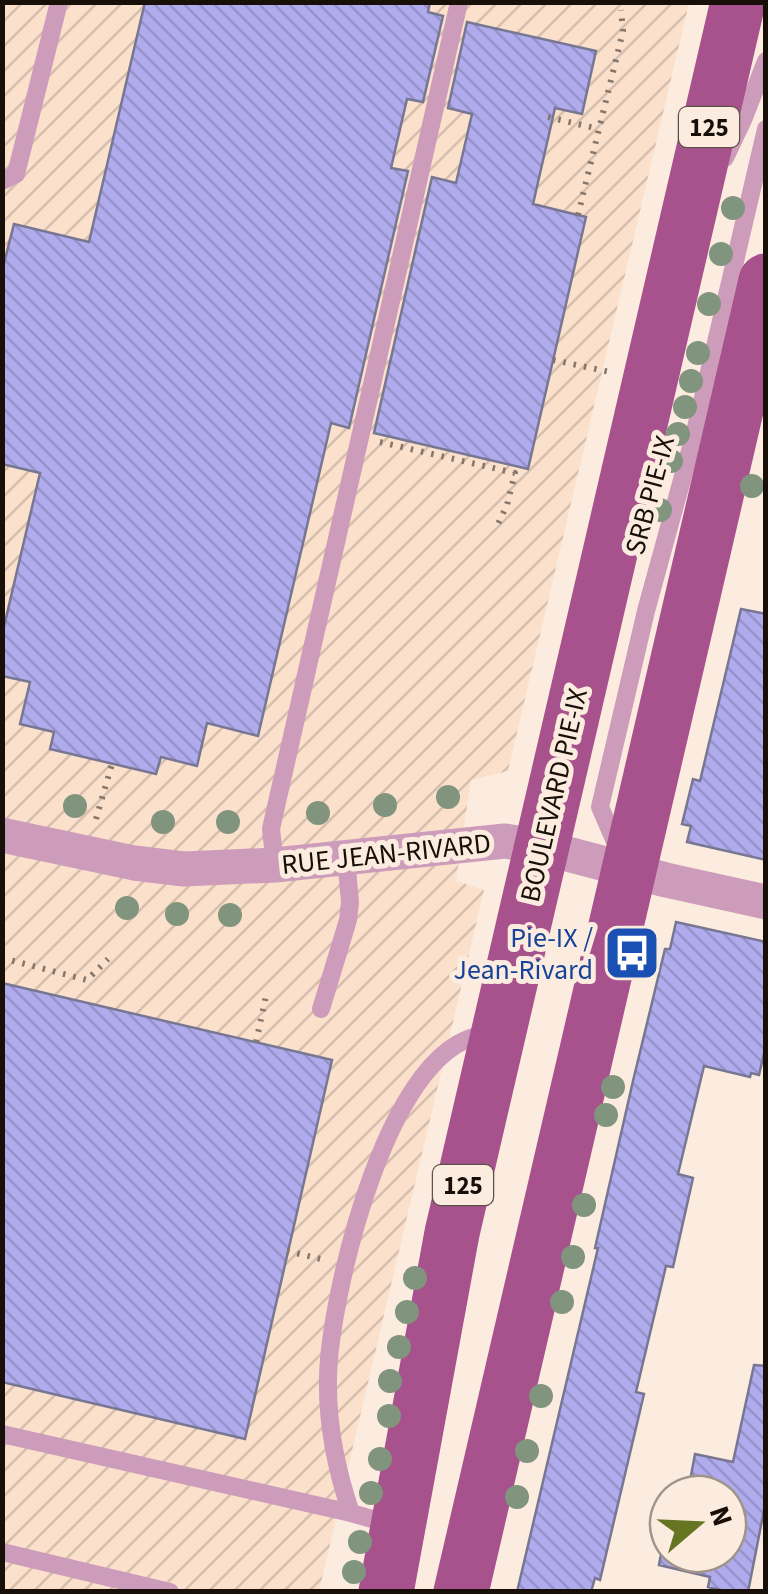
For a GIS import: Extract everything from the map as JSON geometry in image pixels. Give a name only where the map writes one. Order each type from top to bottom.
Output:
[{"type":"main road","name":"BOULEVARD PIE-IX","points":[[386,1592],[375,1519],[452,1233],[738,2]]},
{"type":"main road","points":[[461,1592],[766,281]]},
{"type":"street","name":"RUE JEAN-RIVARD","points":[[2,835],[161,868],[226,869],[505,841],[766,902]]},
{"type":"lane","points":[[2,181],[16,174],[59,2]]},
{"type":"lane","points":[[276,865],[271,829],[274,811],[459,2]]},
{"type":"lane","points":[[680,250],[743,120],[766,61]]},
{"type":"lane","name":"SRB PIE-IX","points":[[628,870],[600,807],[646,612],[694,436],[766,129]]},
{"type":"lane","points":[[322,1009],[348,920],[346,858]]},
{"type":"lane","points":[[375,1519],[342,1487],[332,1439],[328,1380],[334,1322],[359,1214],[387,1137],[410,1094],[447,1050],[483,1034],[497,1035]]},
{"type":"lane","points":[[2,1434],[375,1519]]},
{"type":"lane","points":[[2,1552],[170,1592]]},
{"type":"path","points":[[578,215],[623,32],[621,10]]},
{"type":"path","points":[[548,117],[599,129]]},
{"type":"path","points":[[553,360],[616,373]]},
{"type":"path","points":[[380,442],[515,473],[498,526]]},
{"type":"path","points":[[96,819],[112,764]]},
{"type":"path","points":[[2,958],[87,980],[108,959]]},
{"type":"path","points":[[256,1042],[266,996]]},
{"type":"path","points":[[288,1252],[319,1258]]},
{"type":"shaded area","points":[[3,3],[689,3],[508,771],[471,780],[456,881],[484,890],[319,1591],[3,1592]]},
{"type":"building","points":[[145,2],[430,2],[428,12],[443,16],[423,102],[407,99],[391,168],[408,171],[349,428],[331,423],[258,736],[207,723],[197,766],[161,757],[156,774],[50,749],[54,732],[20,724],[30,682],[2,676],[2,635],[40,473],[2,464],[2,271],[14,224],[89,242]]},
{"type":"building","points":[[467,22],[596,51],[582,114],[555,108],[533,204],[586,217],[528,469],[374,433],[432,177],[456,183],[472,114],[448,108]]},
{"type":"building","points":[[741,609],[766,614],[766,860],[687,842],[691,826],[682,824],[693,779],[700,781]]},
{"type":"building","points":[[676,922],[766,942],[766,1045],[759,1075],[751,1073],[750,1077],[704,1066],[678,1174],[693,1178],[673,1267],[666,1266],[636,1392],[644,1394],[600,1580],[595,1578],[591,1592],[517,1592],[633,1081],[665,949],[670,949]]},
{"type":"building","points":[[2,983],[332,1060],[245,1439],[2,1382]]},
{"type":"building","points":[[754,1365],[766,1366],[766,1500],[748,1592],[708,1587],[710,1577],[697,1574],[748,1574],[748,1474],[691,1474],[695,1454],[733,1462]]},
{"type":"place","name":"Pie-IX / Jean-Rivard","points":[[632,953]]}]
